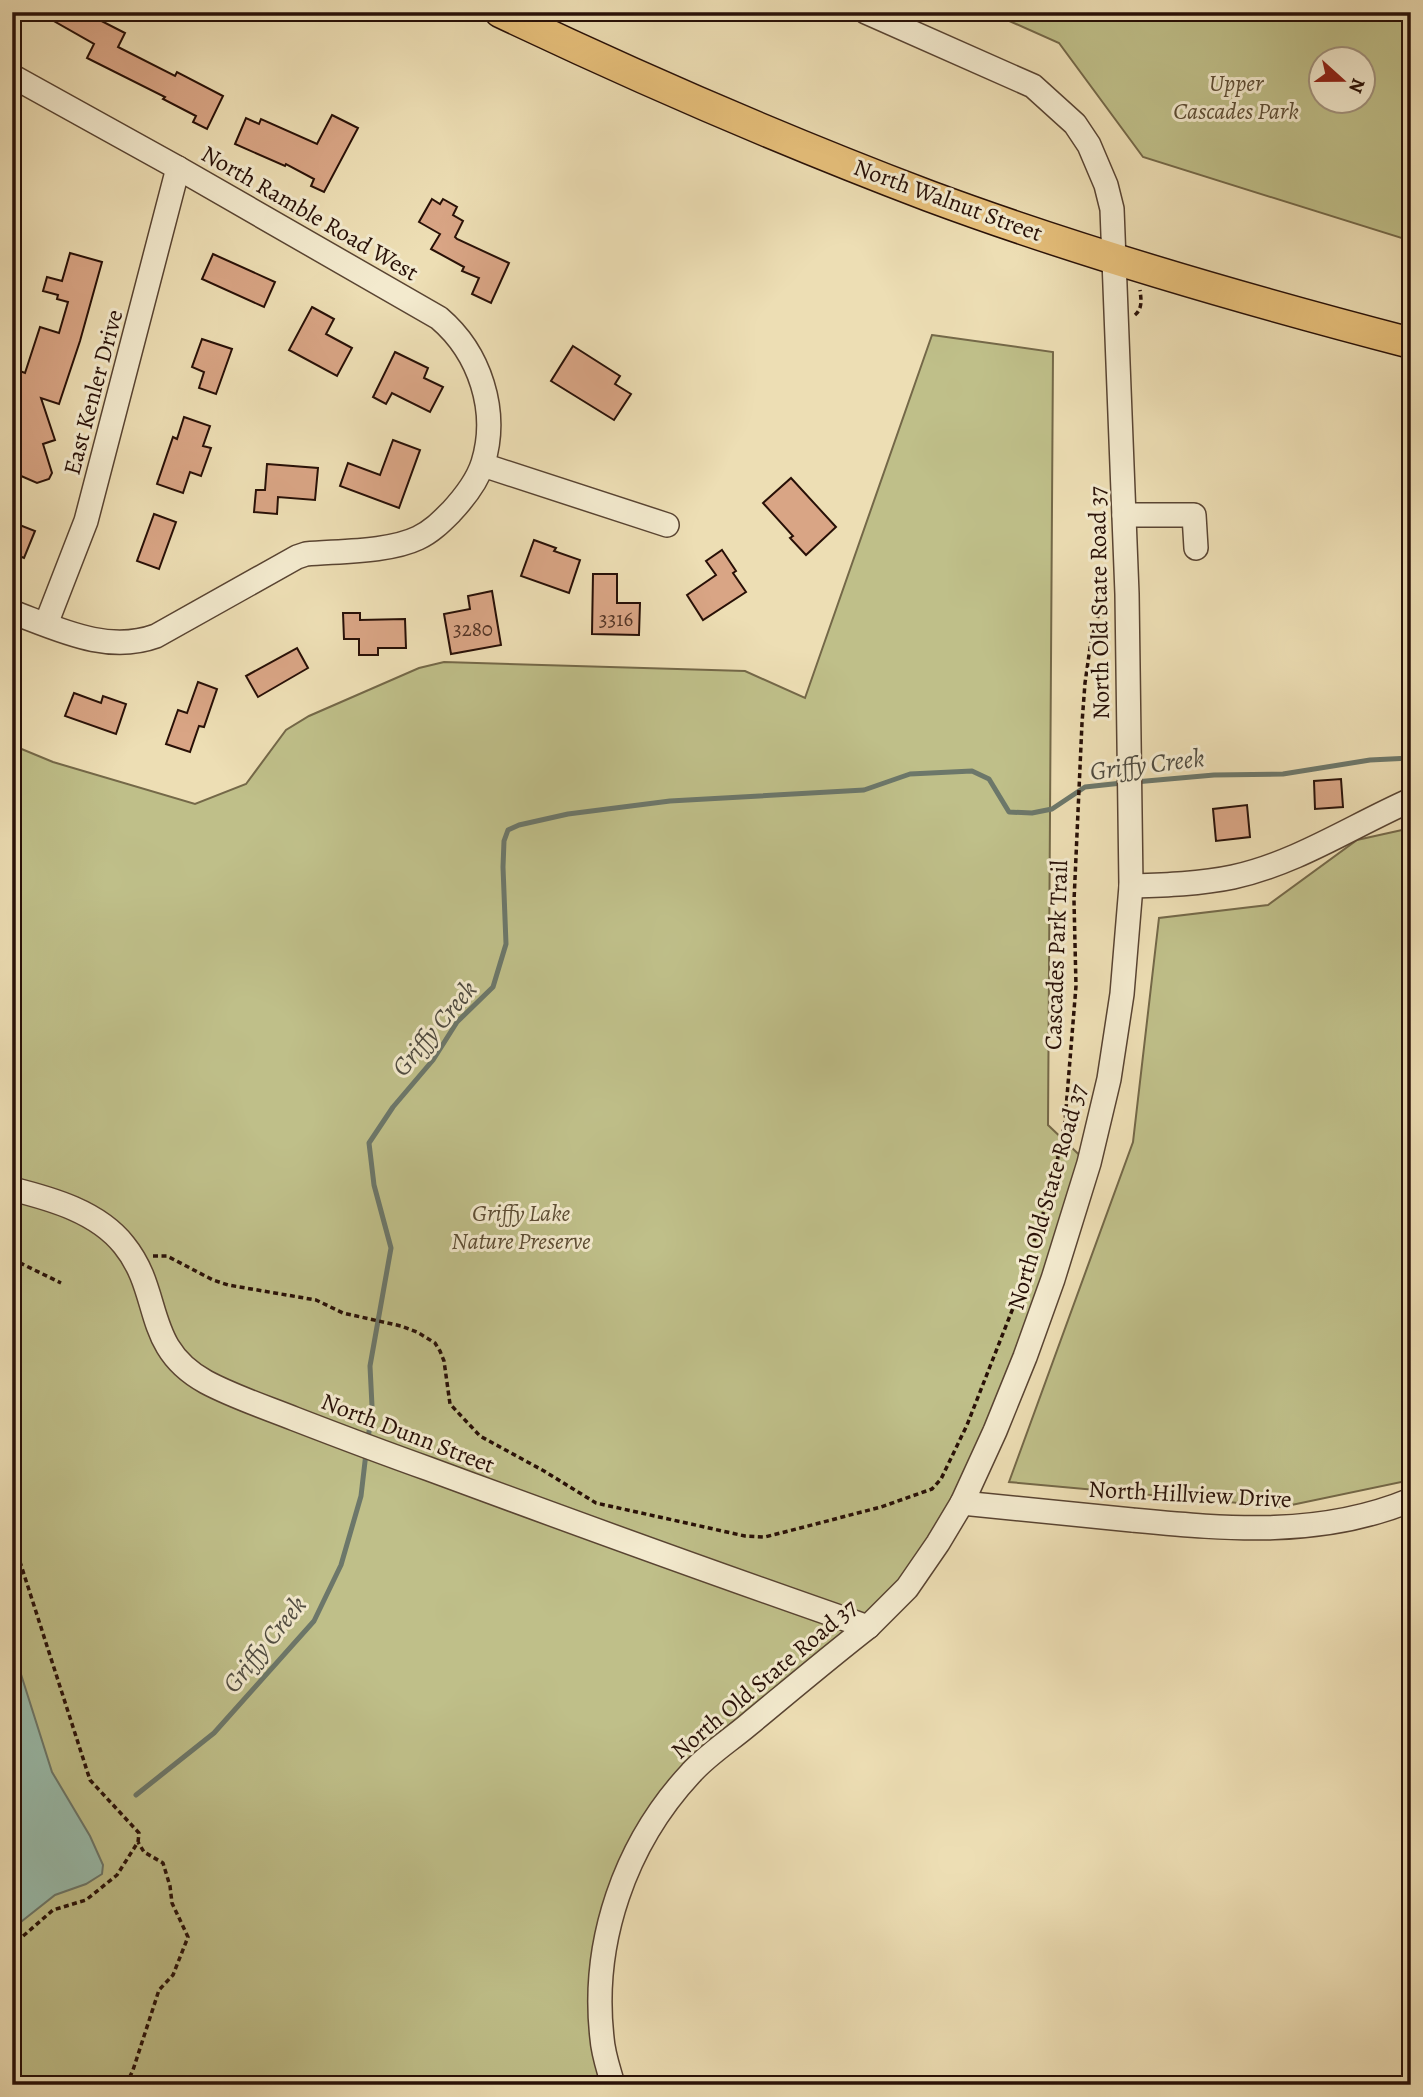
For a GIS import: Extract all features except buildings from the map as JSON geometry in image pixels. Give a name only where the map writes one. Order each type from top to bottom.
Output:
[{"type":"main road","name":"North Walnut Street","points":[[500,12],[606,62],[786,139],[930,196],[1126,262],[1411,343]]},
{"type":"street","name":"North Old State Road 37","points":[[613,2085],[602,2040],[599,1992],[608,1924],[622,1882],[660,1811],[692,1772],[868,1627],[907,1588],[962,1503],[1025,1357],[1089,1163],[1117,1031],[1123,982],[1131,886],[1127,594],[1116,320],[1126,262],[1106,186],[1089,145],[1076,124],[1033,86],[866,12]]},
{"type":"street","name":"North Ramble Road West","points":[[12,76],[420,306],[454,331],[474,363],[486,398],[488,441],[483,465]]},
{"type":"street","name":"East Kenler Drive","points":[[46,624],[86,521],[178,168]]},
{"type":"street","points":[[12,612],[84,638],[119,643],[143,641],[296,557],[392,546],[418,538],[431,531],[460,502],[483,465],[667,525]]},
{"type":"street","points":[[1124,515],[1194,516],[1196,548]]},
{"type":"street","points":[[1131,886],[1232,877],[1273,865],[1342,835],[1411,800]]},
{"type":"street","name":"North Dunn Street","points":[[12,1189],[73,1209],[99,1222],[123,1244],[145,1285],[166,1346],[185,1368],[206,1382],[362,1445],[868,1627]]},
{"type":"street","name":"North Hillview Drive","points":[[962,1503],[1172,1524],[1287,1529],[1367,1516],[1411,1500]]},
{"type":"path","points":[[1116,320],[1134,315],[1140,310],[1141,303],[1126,262]]},
{"type":"path","name":"Cascades Park Trail","points":[[135,1263],[153,1256],[167,1256],[220,1283],[316,1300],[343,1313],[417,1332],[435,1343],[443,1361],[450,1404],[480,1436],[596,1503],[745,1536],[765,1536],[881,1507],[932,1489],[951,1460],[1013,1308],[1053,1182],[1065,1121],[1076,986],[1074,901],[1085,683],[1091,641],[1104,595],[1105,559]]},
{"type":"path","points":[[12,1259],[61,1283]]},
{"type":"path","points":[[12,1538],[90,1780],[139,1833],[138,1842],[117,1875],[86,1900],[53,1910],[12,1948]]},
{"type":"path","points":[[126,2085],[159,1990],[173,1975],[188,1937],[172,1903],[163,1863],[144,1852],[138,1842]]},
{"type":"green space","name":"Upper Cascades Park","points":[[989,12],[1411,12],[1411,241],[1143,157],[1059,43]]},
{"type":"green space","name":"Griffy Lake Nature Preserve","points":[[932,335],[1053,352],[1048,1125],[1091,1166],[962,1503],[907,1588],[692,1772],[608,1924],[613,2085],[12,2085],[12,745],[53,762],[195,804],[246,784],[286,730],[309,716],[419,668],[444,662],[745,671],[805,698]]},
{"type":"green space","points":[[1411,828],[1411,1480],[1282,1507],[1009,1482],[1133,1142],[1159,918],[1268,905],[1357,840]]},
{"type":"shaded area","points":[[12,1646],[52,1772],[90,1836],[103,1865],[102,1874],[86,1884],[55,1895],[12,1929]]},
{"type":"waterway","name":"Griffy Creek","points":[[1135,782],[1214,775],[1283,774],[1370,760],[1411,758]]},
{"type":"waterway","name":"Griffy Creek","points":[[368,1440],[372,1406],[370,1366],[391,1248],[374,1185],[369,1143],[393,1107],[433,1060],[457,1022],[493,987],[506,944],[503,867],[504,841],[508,830],[568,814],[670,801],[864,790],[910,774],[972,771],[989,779],[1009,812],[1032,813],[1052,809],[1085,787],[1122,783]]},
{"type":"waterway","name":"Griffy Creek","points":[[136,1795],[214,1733],[314,1621],[341,1565],[361,1496],[366,1453]]}]
